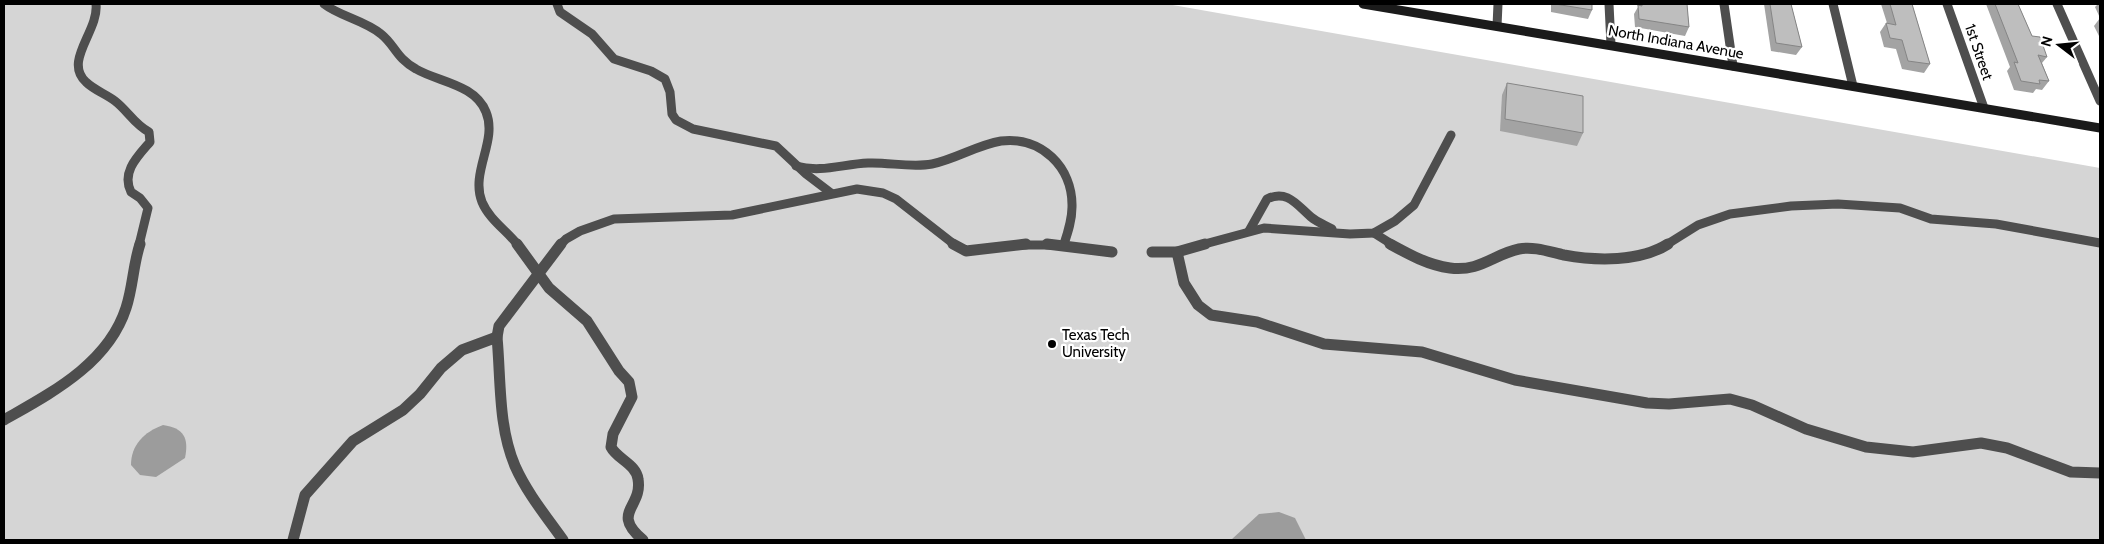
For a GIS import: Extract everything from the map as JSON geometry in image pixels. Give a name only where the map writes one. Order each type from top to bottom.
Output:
[{"type":"main road","name":"North Indiana Avenue","points":[[1363,4],[2100,128]]},
{"type":"street","points":[[4,420],[72,377],[93,361],[106,345],[120,322],[128,303],[139,245],[148,215],[148,208],[145,203],[131,192],[128,184],[131,167],[150,142],[149,132],[133,123],[126,110],[118,103],[83,81],[76,67],[94,25],[97,13],[96,4]]},
{"type":"street","points":[[324,4],[342,16],[379,32],[386,37],[398,56],[418,70],[477,99],[486,115],[488,130],[478,183],[480,201],[518,245],[548,287],[582,316],[593,329],[632,389],[632,399],[612,434],[610,444],[615,453],[636,472],[638,480],[637,493],[626,514],[627,524],[632,532],[643,540]]},
{"type":"street","points":[[557,4],[560,12],[592,34],[614,60],[650,71],[666,79],[670,92],[672,114],[683,124],[707,132],[768,143],[782,151],[796,166],[831,193]]},
{"type":"street","points":[[1497,26],[1498,4]]},
{"type":"street","points":[[1609,4],[1611,45]]},
{"type":"street","points":[[1724,4],[1733,66]]},
{"type":"street","points":[[1833,4],[1853,86]]},
{"type":"street","name":"1st Street","points":[[1947,4],[1984,108]]},
{"type":"street","points":[[2057,4],[2100,101]]},
{"type":"street","points":[[1152,252],[1176,252],[1250,230],[1276,228],[1340,233],[1374,233],[1396,221],[1414,205],[1451,134]]},
{"type":"street","points":[[796,166],[817,171],[866,163],[920,166],[953,158],[991,143],[1015,141],[1029,143],[1053,156],[1062,165],[1066,175],[1072,207],[1071,222],[1064,244]]},
{"type":"street","points":[[562,540],[527,488],[511,456],[504,422],[496,337],[499,326],[566,239],[595,224],[614,219],[632,216],[732,215],[831,193],[857,190],[883,193],[896,199],[947,241],[966,251],[1027,244],[1064,244],[1112,252]]},
{"type":"street","points":[[1250,230],[1266,199],[1279,194],[1292,198],[1310,216],[1340,233]]},
{"type":"street","points":[[1374,233],[1419,260],[1451,268],[1480,266],[1511,252],[1530,248],[1572,256],[1635,258],[1658,250],[1698,225],[1730,214],[1791,206],[1830,204],[1900,208],[1945,222],[1996,224],[2100,243]]},
{"type":"street","points":[[1176,252],[1184,283],[1204,311],[1220,318],[1257,322],[1306,340],[1343,346],[1390,348],[1422,352],[1515,380],[1647,403],[1669,404],[1730,399],[1752,405],[1806,429],[1866,447],[1913,452],[1981,443],[2007,448],[2071,472],[2084,474],[2100,473]]},
{"type":"street","points":[[293,540],[305,495],[353,441],[403,410],[425,388],[441,368],[462,350],[496,337]]},
{"type":"shaded area","name":"Texas Tech University","points":[[4,4],[1167,4],[2100,168],[2100,540],[4,540]]},
{"type":"shaded area","points":[[163,425],[180,431],[183,435],[186,445],[185,458],[156,477],[140,475],[131,465],[133,451],[145,435]]},
{"type":"shaded area","points":[[1279,512],[1295,518],[1306,540],[1231,540],[1259,514]]},
{"type":"building","points":[[1555,4],[1592,4],[1592,10]]},
{"type":"building","points":[[1642,4],[1687,4],[1689,27],[1639,19],[1638,5],[1642,6]]},
{"type":"building","points":[[1770,4],[1791,4],[1802,47],[1776,43]]},
{"type":"building","points":[[1890,4],[1912,4],[1930,64],[1908,61],[1902,40],[1890,38],[1886,23],[1896,25]]},
{"type":"building","points":[[1995,4],[2018,4],[2032,36],[2040,37],[2047,57],[2038,55],[2049,81],[2039,80],[2040,84],[2021,81],[2014,62],[2018,63]]},
{"type":"building","points":[[1507,83],[1583,96],[1583,133],[1505,119]]},
{"type":"place","name":"Texas Tech University","points":[[1052,344]]}]
